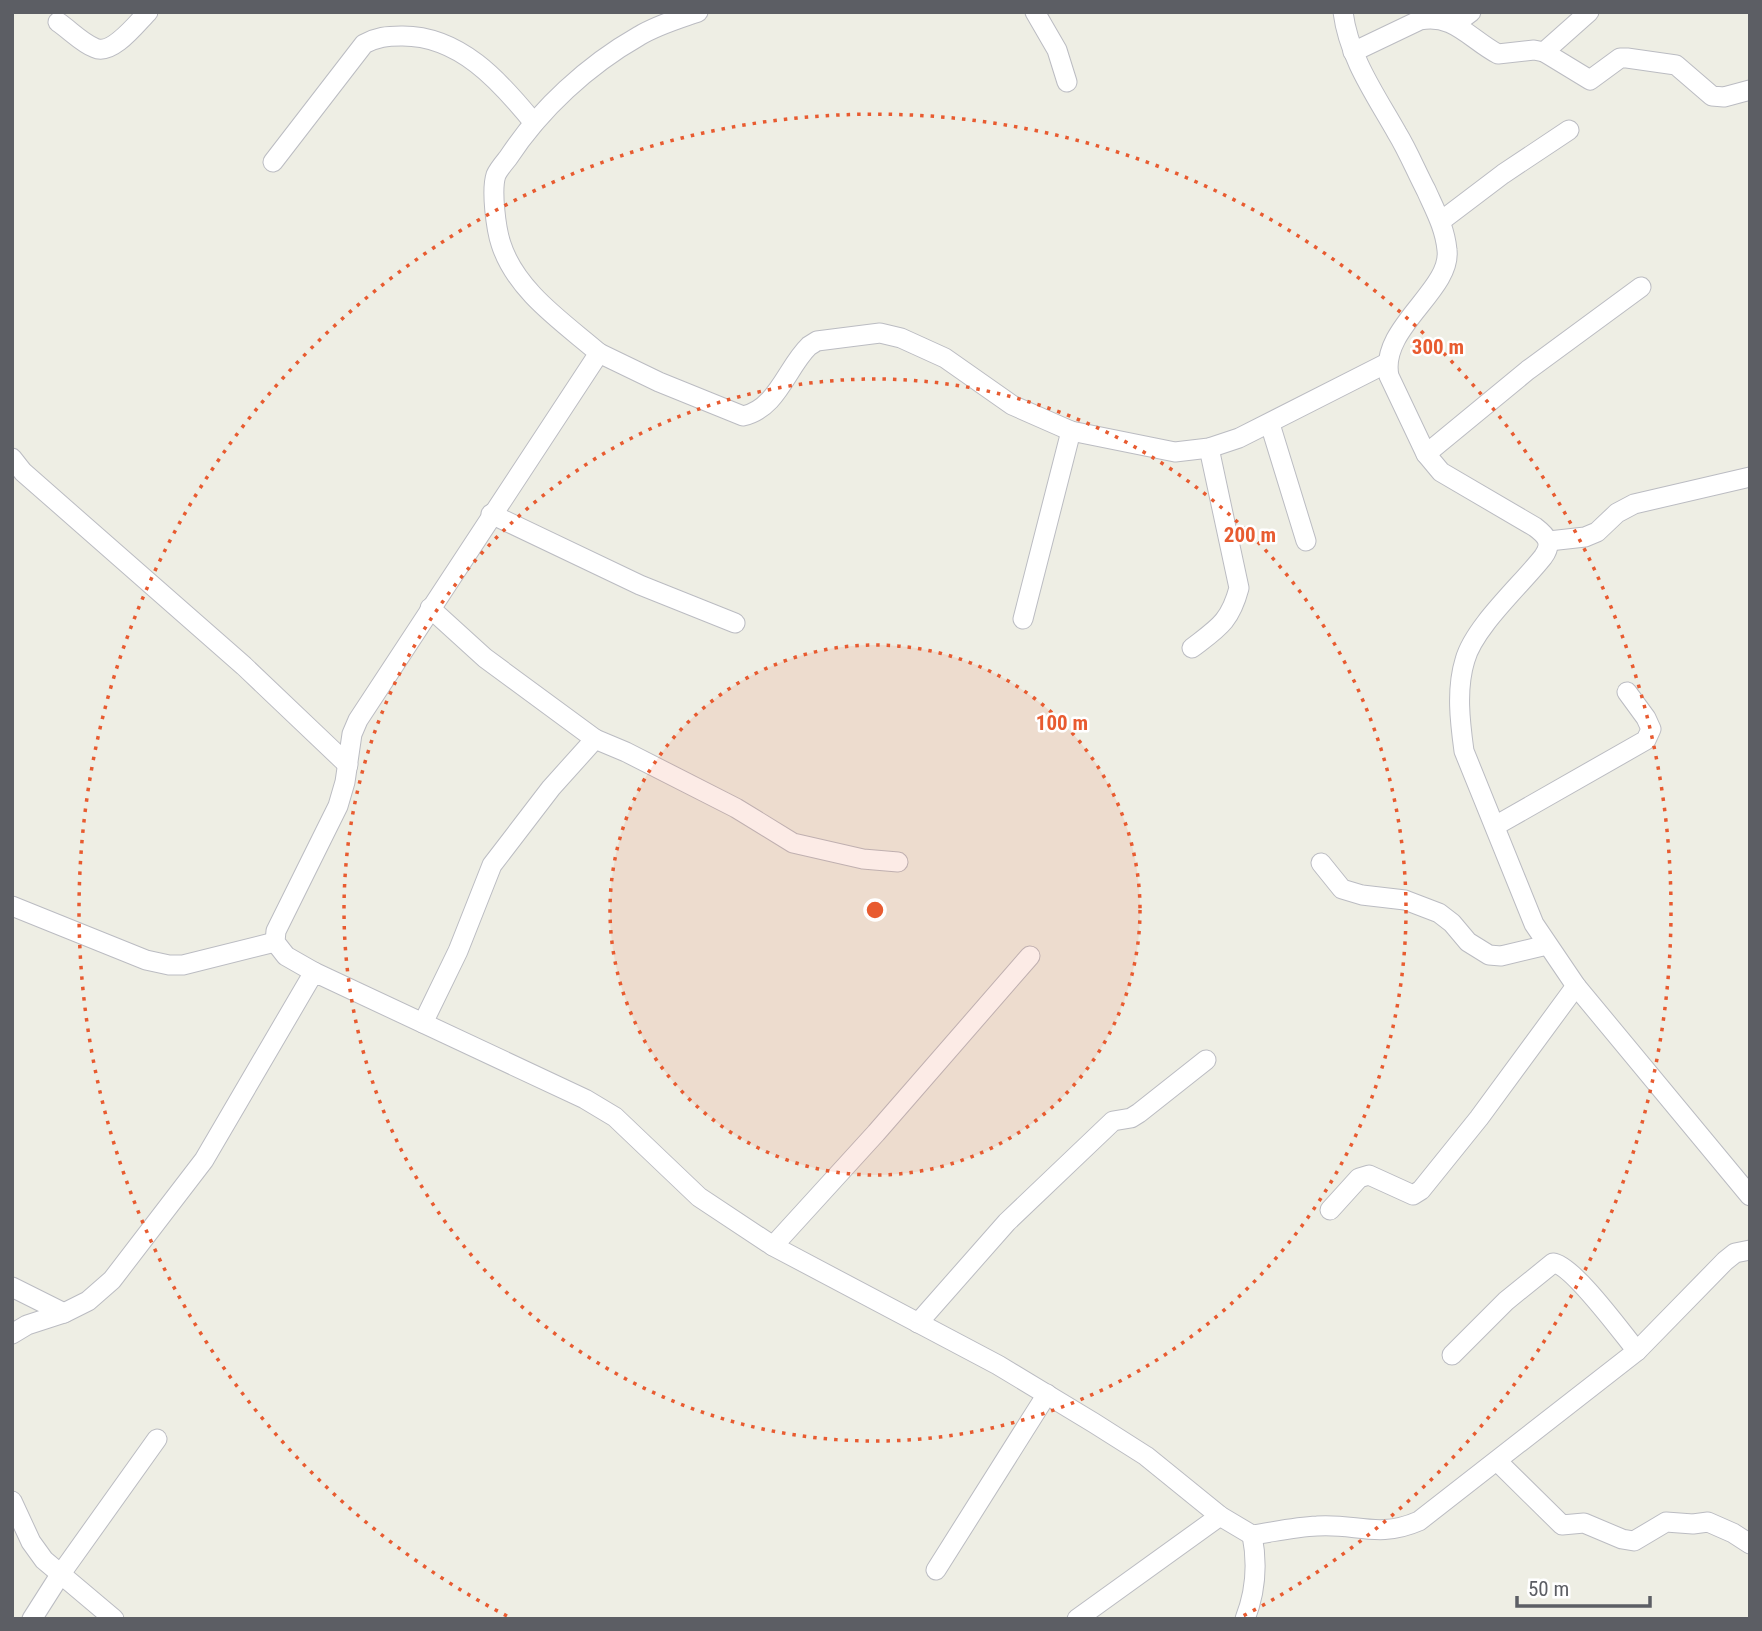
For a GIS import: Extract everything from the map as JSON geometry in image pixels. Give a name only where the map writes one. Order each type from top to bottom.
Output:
[{"type":"street","points":[[58,22],[96,49],[105,49],[116,43],[148,12]]},
{"type":"street","points":[[698,12],[662,25],[616,50],[578,80],[534,122],[495,176],[494,203],[500,244],[513,270],[539,301],[599,353],[659,382],[743,416],[768,402],[809,346],[817,341],[880,332],[901,338],[945,358],[1012,405],[1070,431],[1175,452],[1209,449],[1270,424],[1387,363]]},
{"type":"street","points":[[1035,12],[1057,50],[1067,82]]},
{"type":"street","points":[[1343,12],[1353,52],[1365,79],[1399,135],[1441,221],[1448,254],[1446,269],[1397,338],[1387,363],[1389,376],[1426,454],[1441,472],[1535,527],[1549,541],[1548,550],[1543,557],[1480,630],[1465,659],[1460,698],[1464,751],[1534,923],[1547,945],[1576,986],[1750,1196]]},
{"type":"street","points":[[1544,52],[1588,12]]},
{"type":"street","points":[[1353,52],[1420,20],[1454,17],[1498,54],[1534,50],[1544,52],[1590,80],[1620,58],[1627,58],[1676,65],[1712,96],[1718,98],[1750,90]]},
{"type":"street","points":[[273,162],[364,44],[382,36],[414,36],[434,40],[466,56],[506,89],[534,122]]},
{"type":"street","points":[[1441,221],[1503,174],[1569,130]]},
{"type":"street","points":[[1426,454],[1528,370],[1641,288]]},
{"type":"street","points":[[599,353],[358,720],[352,734],[338,806],[276,931],[275,942],[286,956],[314,972],[585,1099],[615,1118],[699,1197],[774,1246],[998,1365],[1047,1394],[1146,1456],[1220,1516],[1252,1535],[1319,1525],[1385,1530],[1405,1527],[1419,1521],[1637,1351],[1735,1253],[1750,1250]]},
{"type":"street","points":[[1270,424],[1306,541]]},
{"type":"street","points":[[1023,619],[1070,431]]},
{"type":"street","points":[[1192,648],[1226,622],[1239,589],[1209,449]]},
{"type":"street","points":[[12,458],[23,472],[244,666],[348,765]]},
{"type":"street","points":[[1549,541],[1585,537],[1597,532],[1617,513],[1634,503],[1750,477]]},
{"type":"street","points":[[491,514],[640,585],[735,622]]},
{"type":"street","points":[[430,608],[485,658],[596,739],[736,808],[803,847],[863,859],[898,862]]},
{"type":"street","points":[[1495,826],[1646,740],[1651,729],[1627,692]]},
{"type":"street","points":[[422,1023],[458,951],[492,865],[551,788],[596,739]]},
{"type":"street","points":[[1321,863],[1342,889],[1362,895],[1405,900],[1439,913],[1452,923],[1468,942],[1489,955],[1501,956],[1547,945]]},
{"type":"street","points":[[12,906],[146,960],[169,965],[183,965],[275,942]]},
{"type":"street","points":[[774,1246],[1030,956]]},
{"type":"street","points":[[12,1334],[27,1325],[64,1313],[88,1301],[112,1280],[204,1160],[314,972]]},
{"type":"street","points":[[1330,1209],[1364,1175],[1405,1193],[1413,1195],[1421,1190],[1479,1118],[1576,986]]},
{"type":"street","points":[[918,1323],[1007,1222],[1113,1121],[1131,1118],[1139,1113],[1206,1060]]},
{"type":"street","points":[[1452,1355],[1506,1301],[1553,1264],[1564,1267],[1637,1351]]},
{"type":"street","points":[[12,1287],[64,1313]]},
{"type":"street","points":[[936,1570],[1047,1394]]},
{"type":"street","points":[[32,1619],[157,1439]]},
{"type":"street","points":[[1497,1461],[1562,1525],[1584,1523],[1622,1539],[1634,1541],[1666,1522],[1708,1522],[1750,1544]]},
{"type":"street","points":[[12,1500],[31,1542],[44,1560],[114,1619]]},
{"type":"street","points":[[1077,1619],[1220,1516]]},
{"type":"street","points":[[1245,1619],[1254,1596],[1257,1557],[1252,1535]]}]
